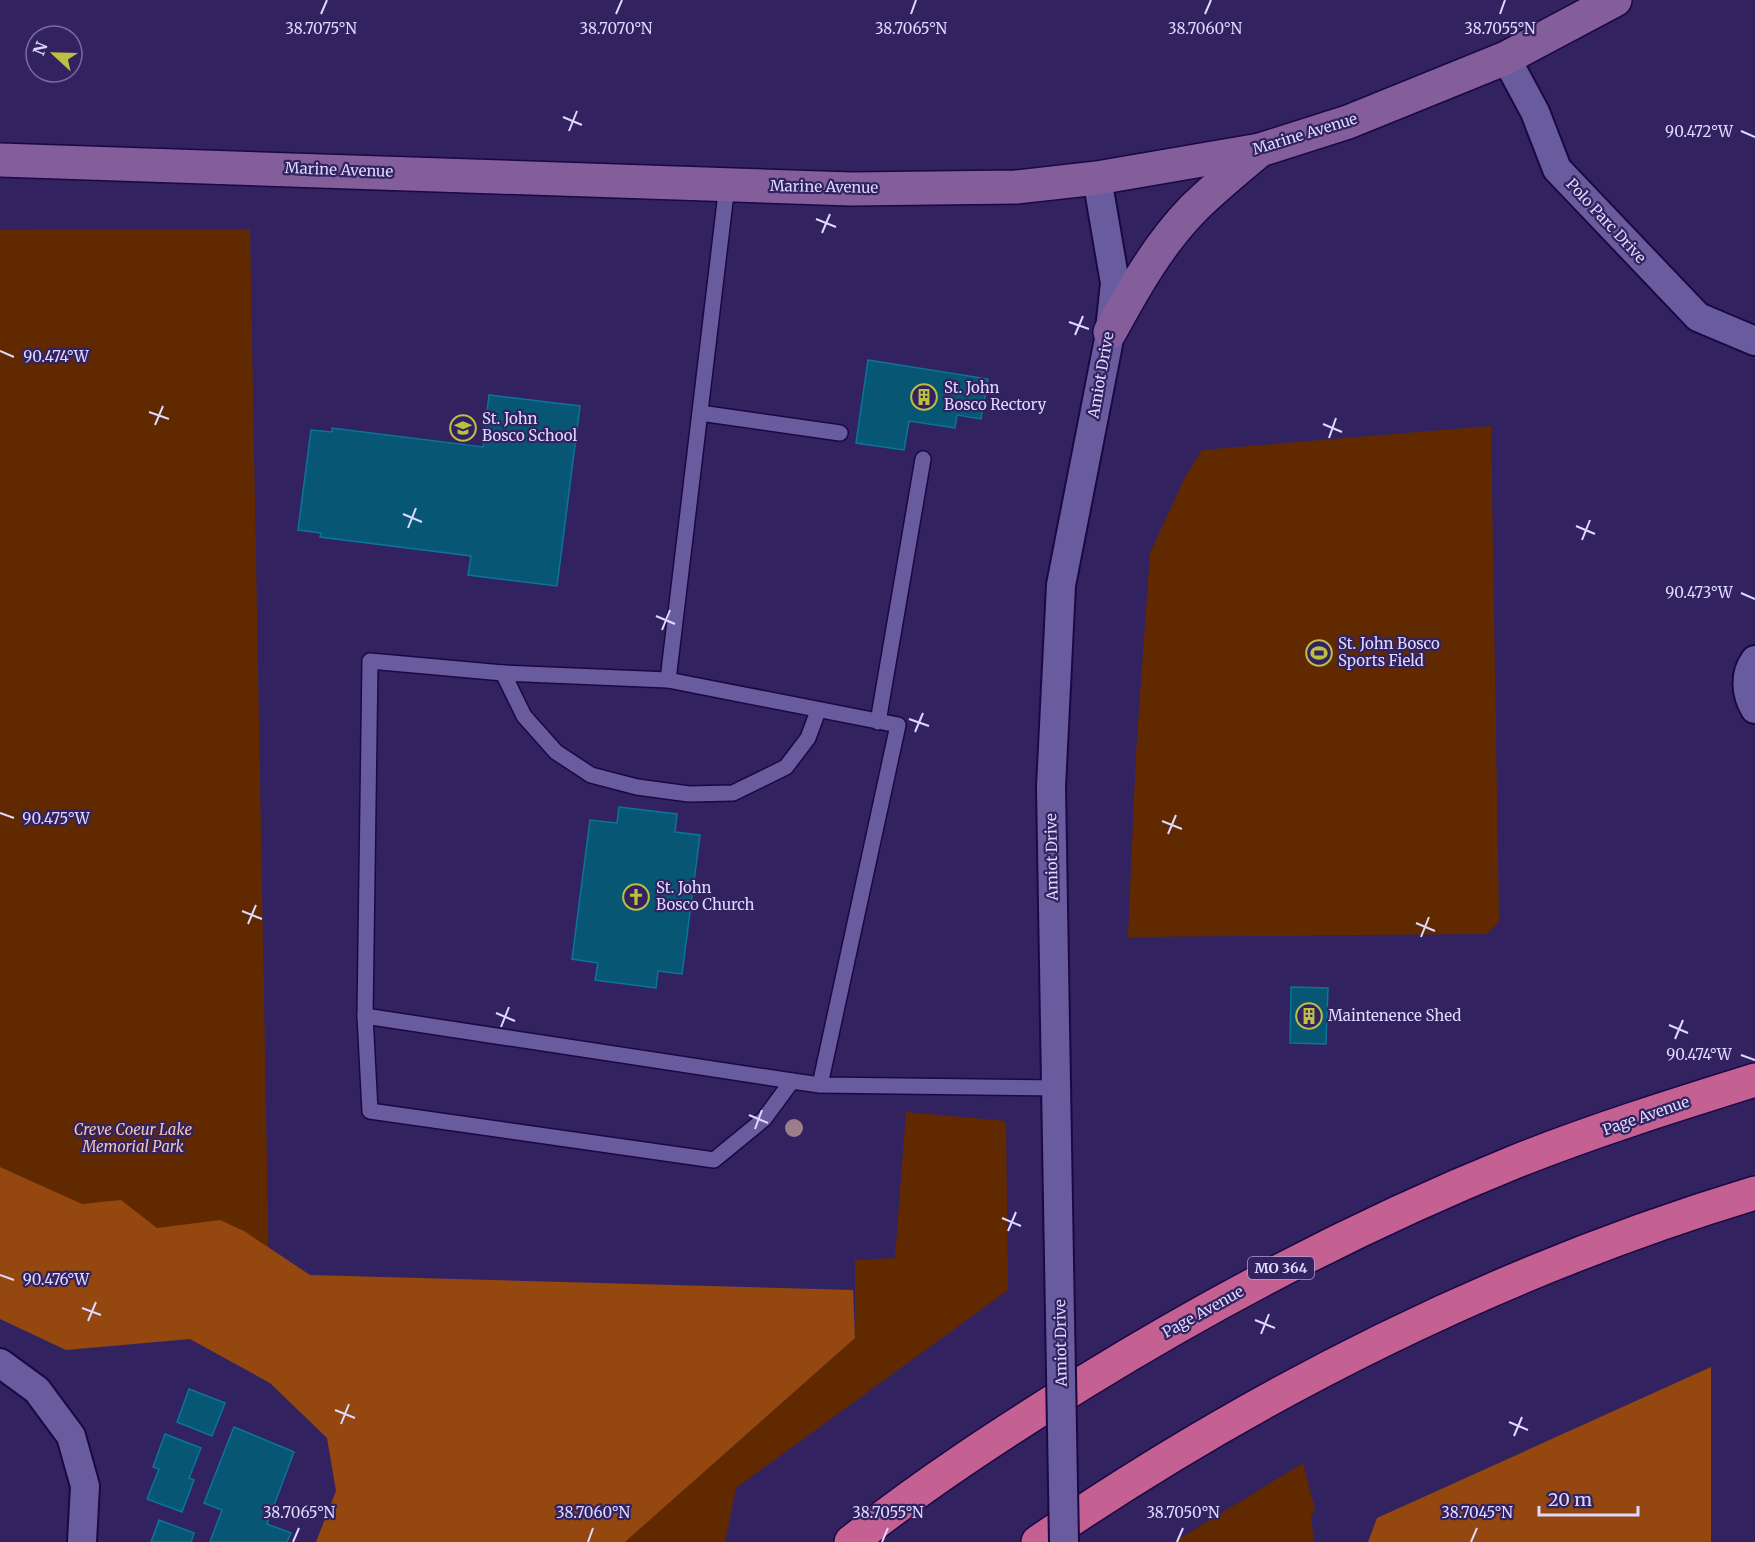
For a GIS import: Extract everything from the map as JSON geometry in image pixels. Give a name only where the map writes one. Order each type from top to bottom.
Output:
[{"type":"highway","name":"Page Avenue","points":[[851,1542],[986,1443],[1183,1321],[1292,1263],[1402,1210],[1518,1160],[1633,1119],[1755,1080]]},
{"type":"highway","points":[[1038,1542],[1117,1488],[1202,1437],[1302,1382],[1413,1326],[1636,1233],[1755,1193]]},
{"type":"main road","name":"Marine Avenue","points":[[0,160],[851,189],[1016,187],[1097,178],[1260,150],[1348,122],[1506,58],[1615,0]]},
{"type":"main road","points":[[1110,332],[1148,264],[1173,233],[1194,208],[1260,150]]},
{"type":"street","name":"Polo Parc Drive","points":[[1506,58],[1536,112],[1557,169],[1698,317],[1755,341]]},
{"type":"street","name":"Amiot Drive","points":[[1064,1542],[1051,787],[1061,585],[1110,332],[1115,283],[1097,178]]},
{"type":"street","points":[[1755,660],[1750,666],[1747,682],[1749,700],[1755,709]]},
{"type":"street","points":[[0,1363],[37,1390],[71,1436],[85,1486],[82,1542]]},
{"type":"lane","points":[[668,680],[727,184]]},
{"type":"lane","points":[[700,413],[840,434]]},
{"type":"lane","points":[[878,722],[923,459]]},
{"type":"lane","points":[[792,1081],[764,1119],[714,1160],[370,1111],[365,1016],[370,662],[503,673],[668,680],[898,725],[820,1085]]},
{"type":"lane","points":[[503,673],[524,716],[556,752],[591,775],[637,787],[688,794],[734,793],[786,767],[808,738],[818,711]]},
{"type":"lane","points":[[365,1016],[820,1085],[1057,1088]]},
{"type":"green space","name":"Creve Coeur Lake Memorial Park","points":[[250,229],[269,1275],[0,1269],[0,230]]},
{"type":"green space","name":"St. John Bosco Sports Field","points":[[1491,426],[1499,922],[1487,934],[1128,937],[1136,753],[1150,553],[1185,477],[1202,450]]},
{"type":"green space","points":[[906,1112],[1006,1121],[1008,1290],[736,1488],[725,1542],[625,1542],[855,1338],[855,1260],[895,1258]]},
{"type":"green space","points":[[1303,1463],[1315,1509],[1311,1517],[1314,1542],[1174,1542]]},
{"type":"shaded area","points":[[0,1167],[82,1204],[121,1200],[157,1228],[220,1220],[244,1231],[310,1275],[853,1290],[855,1338],[625,1542],[316,1542],[336,1491],[327,1438],[270,1383],[190,1339],[66,1350],[0,1319]]},
{"type":"shaded area","points":[[1711,1367],[1711,1542],[1368,1542],[1377,1518]]},
{"type":"building","name":"St. John Bosco Rectory","points":[[868,360],[988,379],[981,419],[957,415],[955,428],[909,421],[904,450],[856,443]]},
{"type":"building","name":"St. John Bosco School","points":[[489,395],[580,406],[557,586],[468,575],[471,556],[320,537],[321,533],[298,530],[311,430],[332,432],[332,428],[483,447]]},
{"type":"building","name":"St. John Bosco Church","points":[[619,807],[677,814],[675,832],[700,835],[682,974],[658,971],[656,988],[595,980],[598,963],[572,959],[590,820],[617,823]]},
{"type":"building","name":"Maintenence Shed","points":[[1291,987],[1328,988],[1326,1044],[1290,1043]]},
{"type":"building","points":[[189,1389],[225,1403],[212,1436],[177,1422]]},
{"type":"building","points":[[234,1427],[294,1452],[267,1524],[291,1533],[287,1542],[210,1542],[222,1510],[204,1503]]},
{"type":"building","points":[[165,1434],[201,1448],[189,1478],[194,1480],[182,1512],[147,1499],[159,1469],[153,1467]]},
{"type":"building","points":[[159,1520],[194,1533],[191,1542],[151,1542]]},
{"type":"place","name":"St. John Bosco Rectory","points":[[924,397]]},
{"type":"place","name":"St. John Bosco School","points":[[463,428]]},
{"type":"place","name":"St. John Bosco Sports Field","points":[[1319,653]]},
{"type":"place","name":"St. John Bosco Church","points":[[636,897]]},
{"type":"place","name":"Maintenence Shed","points":[[1309,1016]]}]
